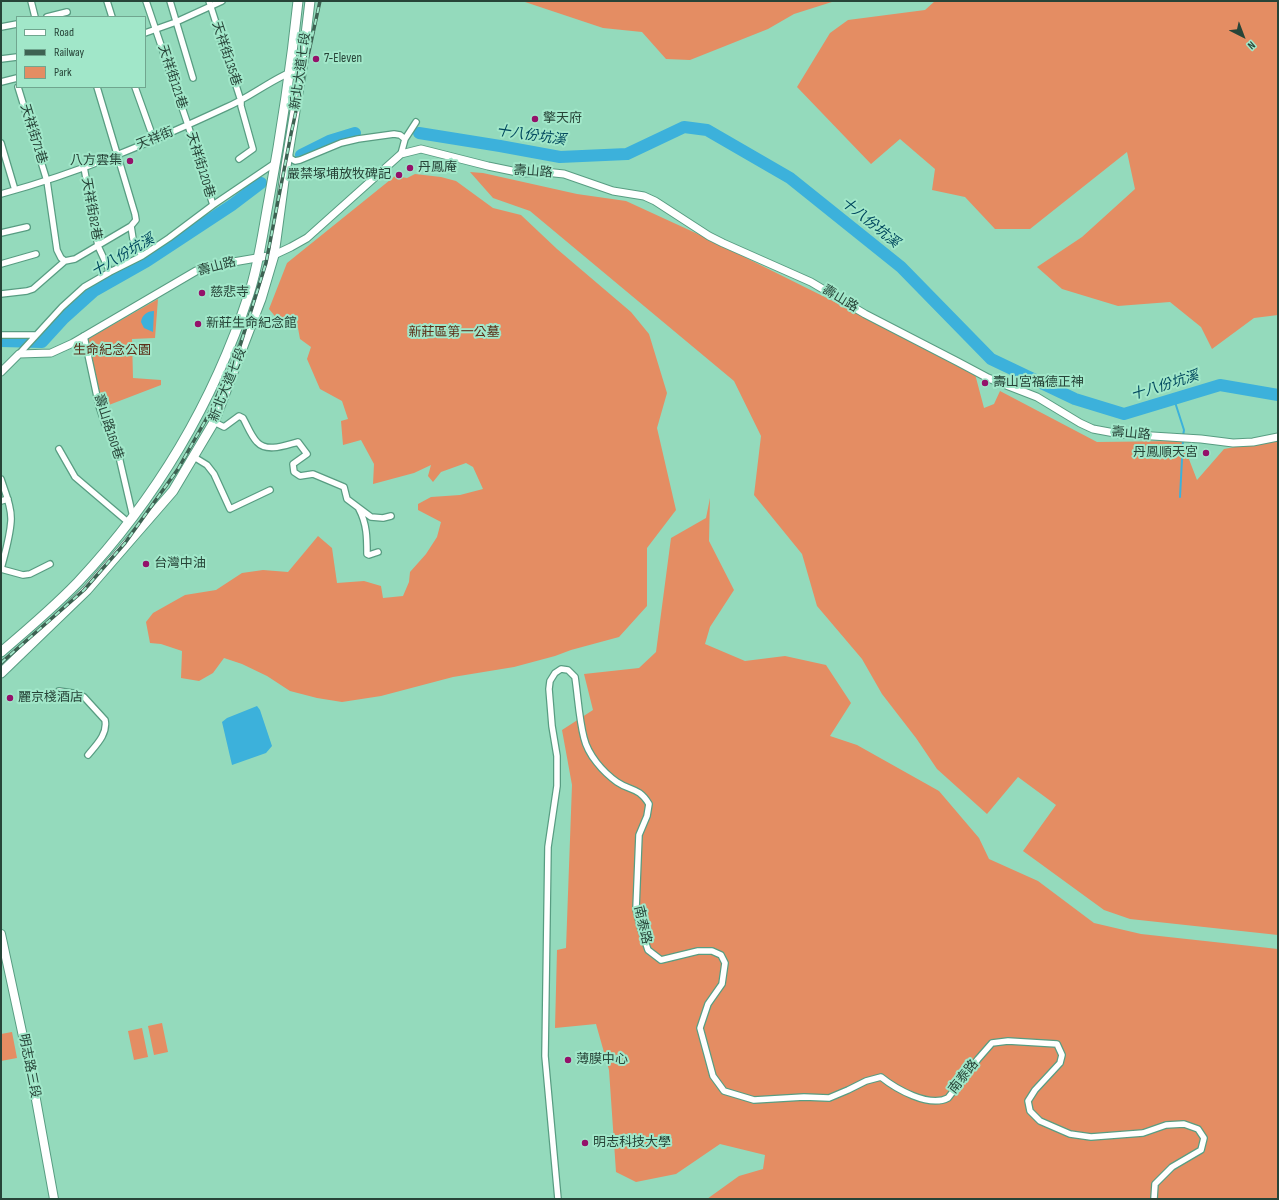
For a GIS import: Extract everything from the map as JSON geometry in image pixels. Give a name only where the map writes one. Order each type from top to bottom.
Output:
[{"type":"main road","name":"新北大道七段","points":[[1,652],[37,621],[77,582],[131,520],[166,470],[195,422],[227,355],[250,292],[258,257],[282,128],[298,1]]},
{"type":"main road","name":"新北大道七段","points":[[1,673],[87,590],[173,492],[214,422],[261,299],[274,255],[288,153],[302,68],[310,1]]},
{"type":"main road","name":"明志路三段","points":[[1,934],[33,1083],[54,1199]]},
{"type":"street","points":[[31,1],[35,16]]},
{"type":"street","points":[[107,1],[112,16]]},
{"type":"street","name":"天祥街121巷","points":[[146,1],[188,125]]},
{"type":"street","points":[[170,1],[194,78]]},
{"type":"street","points":[[146,33],[176,22],[210,4],[222,1]]},
{"type":"street","name":"天祥街135巷","points":[[210,4],[242,101],[241,106],[253,149],[239,159]]},
{"type":"street","points":[[51,16],[67,12]]},
{"type":"street","points":[[1,27],[16,24]]},
{"type":"street","points":[[1,59],[16,57]]},
{"type":"street","name":"天祥街","points":[[1,194],[47,181],[154,140],[242,101],[289,72],[302,68]]},
{"type":"street","points":[[1,82],[16,80]]},
{"type":"street","name":"天祥街71巷","points":[[18,88],[47,181],[57,250],[61,258],[65,261]]},
{"type":"street","points":[[1,294],[33,289],[65,261],[75,259],[98,246],[131,226],[136,220],[118,154],[97,88]]},
{"type":"street","points":[[135,88],[154,140]]},
{"type":"street","points":[[401,154],[405,139],[416,122]]},
{"type":"street","name":"天祥街120巷","points":[[188,125],[213,205]]},
{"type":"street","points":[[288,153],[290,158],[294,161],[300,160],[341,143],[358,139],[394,134],[400,135],[405,139]]},
{"type":"street","points":[[1,143],[3,158],[15,190]]},
{"type":"street","name":"壽山路","points":[[20,353],[51,353],[84,336],[196,271],[210,266],[274,255],[291,247],[307,238],[401,154],[426,149],[488,166],[522,173],[545,172],[564,174],[613,191],[644,196],[656,201],[709,236],[811,282],[865,314],[988,378],[1037,397],[1080,423],[1093,429],[1120,434],[1201,439],[1233,443],[1253,442],[1278,437]]},
{"type":"street","points":[[1,372],[62,307],[84,287],[142,256],[275,163]]},
{"type":"street","name":"天祥街82巷","points":[[84,167],[98,246],[110,272]]},
{"type":"street","points":[[131,226],[133,239],[142,256]]},
{"type":"street","points":[[1,233],[27,227]]},
{"type":"street","points":[[1,264],[36,254]]},
{"type":"street","points":[[1,335],[35,335]]},
{"type":"street","name":"壽山路160巷","points":[[84,336],[99,406],[105,424],[117,448],[131,520]]},
{"type":"street","points":[[214,422],[224,427],[239,416],[243,418],[256,442],[263,447],[277,448],[298,442],[307,454],[293,464],[294,472],[300,476],[313,474],[344,487],[347,499],[371,517],[383,518],[391,516]]},
{"type":"street","points":[[59,449],[75,478],[131,520]]},
{"type":"street","points":[[194,457],[207,465],[214,474],[230,508],[270,490]]},
{"type":"street","points":[[1,478],[8,499],[11,519],[1,569],[22,575],[30,574],[50,564]]},
{"type":"street","points":[[1,501],[8,499]]},
{"type":"street","points":[[358,507],[364,519],[367,533],[367,554],[369,555],[378,552]]},
{"type":"street","name":"南泰路","points":[[558,1199],[545,1056],[548,847],[557,786],[557,756],[552,726],[549,690],[550,680],[554,673],[561,669],[568,670],[575,678],[584,739],[590,754],[601,768],[617,782],[634,789],[644,796],[649,804],[647,816],[639,835],[636,909],[648,950],[661,960],[698,951],[712,951],[721,955],[725,963],[722,984],[708,1004],[700,1028],[713,1076],[724,1091],[754,1100],[804,1097],[829,1098],[866,1081],[881,1077],[890,1084],[916,1096],[932,1101],[941,1101],[948,1098],[992,1043],[1008,1041],[1057,1044],[1062,1054],[1060,1063],[1035,1090],[1028,1100],[1030,1111],[1040,1122],[1070,1134],[1091,1137],[1143,1133],[1166,1125],[1184,1124],[1198,1129],[1204,1138],[1201,1150],[1172,1167],[1155,1184],[1154,1199]]},
{"type":"street","points":[[59,691],[79,694],[84,697],[105,720],[106,725],[104,734],[88,755]]},
{"type":"green space","points":[[522,1],[835,1],[794,14],[768,29],[690,60],[666,59],[642,32],[603,28]]},
{"type":"green space","points":[[935,1],[1278,1],[1278,315],[1254,318],[1212,349],[1201,327],[1170,302],[1118,306],[1062,289],[1037,267],[1082,237],[1135,189],[1127,152],[1030,229],[995,229],[965,197],[932,190],[935,169],[900,139],[871,164],[797,87],[830,33],[848,20],[925,10]]},
{"type":"green space","points":[[470,172],[483,173],[577,194],[626,201],[700,235],[875,322],[975,374],[984,408],[994,404],[1000,391],[1097,442],[1182,441],[1197,480],[1224,449],[1278,439],[1278,935],[1130,919],[1104,910],[1023,851],[1056,805],[1018,777],[987,814],[937,769],[916,738],[882,694],[862,659],[817,606],[802,554],[754,495],[761,436],[734,381],[530,211],[493,198]]},
{"type":"green space","name":"新莊區第一公墓","points":[[415,174],[441,177],[456,181],[493,208],[521,215],[557,249],[631,312],[649,334],[667,393],[657,428],[676,510],[647,548],[647,606],[619,637],[514,667],[453,677],[381,696],[342,702],[317,698],[290,691],[267,676],[242,664],[224,658],[213,673],[199,681],[181,678],[182,651],[161,644],[150,643],[146,622],[153,613],[185,595],[216,590],[242,573],[263,570],[288,572],[318,536],[332,548],[337,583],[364,581],[381,586],[383,598],[403,596],[409,582],[410,572],[426,554],[437,537],[441,522],[418,510],[418,504],[431,497],[460,495],[483,489],[473,467],[466,463],[441,472],[433,482],[428,476],[431,465],[414,473],[373,484],[374,464],[361,440],[343,445],[341,421],[348,419],[342,401],[320,389],[307,359],[311,347],[300,339],[298,328],[283,326],[269,309],[287,263],[395,176],[407,178]]},
{"type":"green space","name":"生命紀念公園","points":[[158,299],[155,338],[132,339],[133,378],[161,380],[161,385],[101,408],[88,339]]},
{"type":"green space","points":[[710,498],[709,541],[734,590],[710,627],[705,644],[745,661],[785,656],[826,665],[851,703],[830,736],[857,745],[939,791],[979,838],[989,859],[1038,881],[1094,923],[1141,934],[1278,949],[1278,1199],[707,1199],[739,1176],[763,1169],[765,1155],[720,1144],[676,1174],[636,1182],[616,1172],[609,1070],[596,1024],[555,1028],[557,950],[566,948],[572,785],[562,730],[593,710],[584,674],[639,668],[656,652],[671,538],[706,518]]},
{"type":"green space","points":[[162,1023],[168,1052],[154,1055],[148,1026]]},
{"type":"green space","points":[[142,1028],[148,1057],[134,1060],[128,1031]]},
{"type":"green space","points":[[12,1032],[17,1058],[1,1061],[1,1034]]},
{"type":"water","points":[[154,311],[153,332],[144,328],[141,322],[142,317],[145,314]]},
{"type":"water","points":[[257,706],[260,710],[272,746],[266,753],[232,765],[222,722],[227,718]]},
{"type":"waterway","name":"十八份坑溪","points":[[419,133],[560,157],[627,154],[684,127],[707,130],[790,178],[901,267],[991,359],[1075,399],[1124,414],[1220,385],[1278,395]]},
{"type":"waterway","name":"十八份坑溪","points":[[301,155],[329,141],[355,133]]},
{"type":"waterway","name":"十八份坑溪","points":[[1,341],[42,342],[64,318],[94,291],[147,261],[232,205],[261,183]]},
{"type":"waterway","points":[[1174,399],[1184,430],[1183,436]]},
{"type":"waterway","points":[[1180,497],[1183,440]]},
{"type":"railway","points":[[1,663],[84,590],[125,543],[178,469],[208,416],[240,346],[266,263],[291,134],[320,1]]},
{"type":"place","name":"7-Eleven","points":[[316,59]]},
{"type":"place","name":"擎天府","points":[[535,119]]},
{"type":"place","name":"八方雲集","points":[[130,161]]},
{"type":"place","name":"丹鳳庵","points":[[410,168]]},
{"type":"place","name":"嚴禁塚埔放牧碑記","points":[[399,175]]},
{"type":"place","name":"慈悲寺","points":[[202,293]]},
{"type":"place","name":"新莊生命紀念館","points":[[198,324]]},
{"type":"place","name":"壽山宮福德正神","points":[[985,383]]},
{"type":"place","name":"丹鳳順天宮","points":[[1206,453]]},
{"type":"place","name":"台灣中油","points":[[146,564]]},
{"type":"place","name":"麗京棧酒店","points":[[10,698]]},
{"type":"place","name":"薄膜中心","points":[[568,1060]]},
{"type":"place","name":"明志科技大學","points":[[585,1143]]}]
